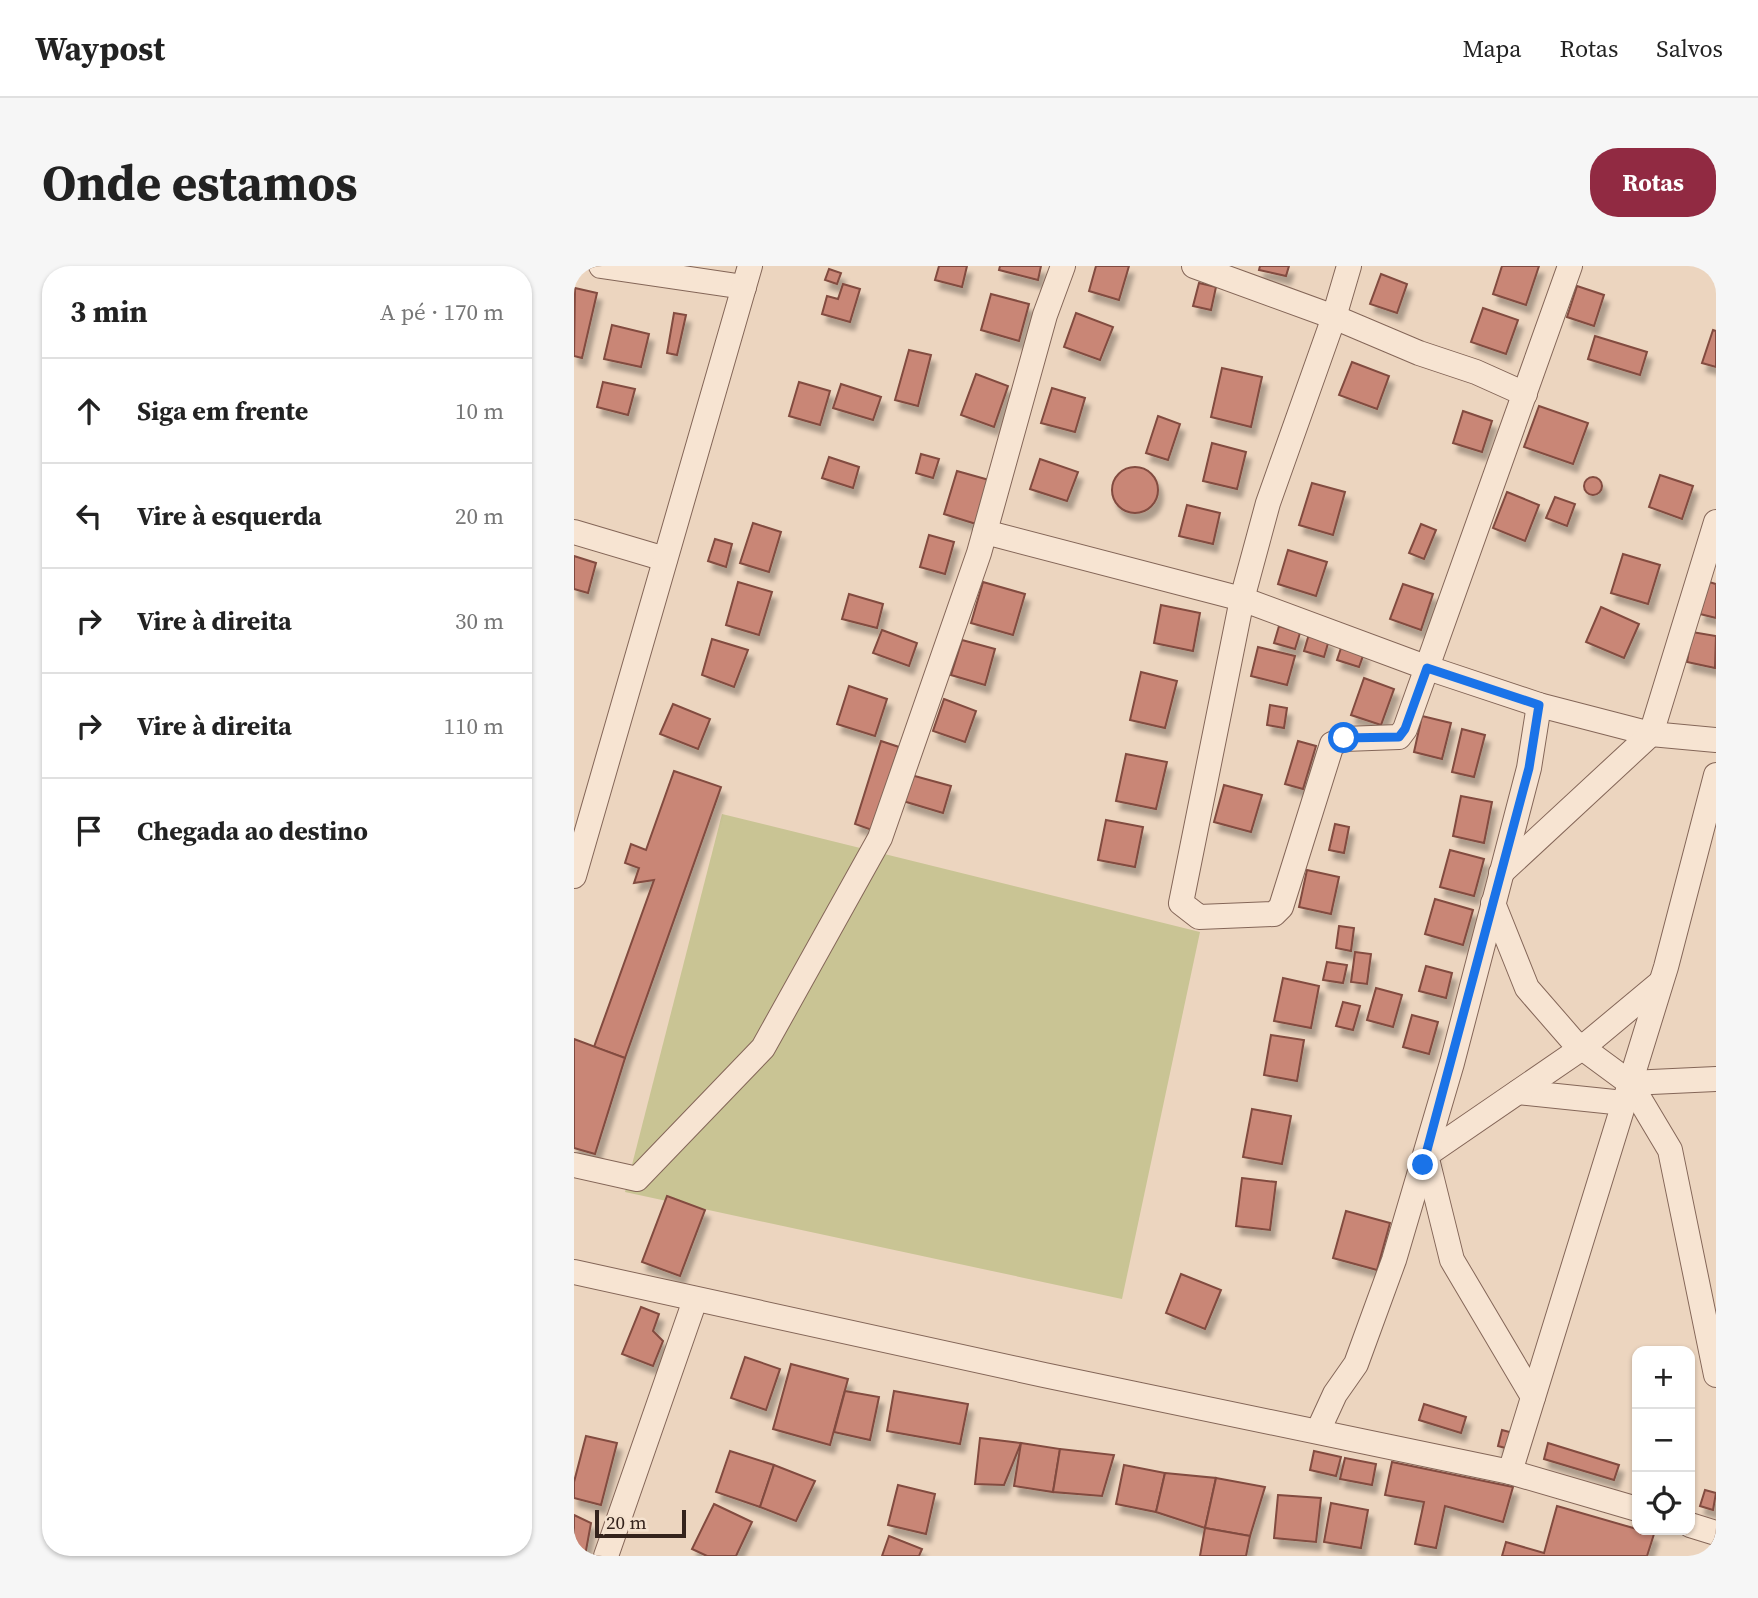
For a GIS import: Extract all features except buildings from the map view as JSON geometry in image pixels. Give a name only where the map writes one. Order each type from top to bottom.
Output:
[{"type":"street","points":[[574,876],[577,850],[747,276],[601,266]]},
{"type":"street","points":[[574,1165],[636,1179],[763,1048],[880,838],[985,533],[1045,315],[1063,266]]},
{"type":"street","points":[[1194,266],[1334,317],[1525,394]]},
{"type":"street","points":[[1349,266],[1334,317],[1268,503],[1241,599],[1181,903],[1199,917],[1274,914],[1281,907],[1332,744],[1344,738],[1399,737],[1405,729],[1570,266]]},
{"type":"street","points":[[1500,873],[1651,734],[1716,522]]},
{"type":"street","points":[[574,532],[665,559]]},
{"type":"street","points":[[985,533],[1241,599],[1427,668],[1539,705],[1651,734],[1716,740]]},
{"type":"street","points":[[1318,1431],[1335,1394],[1356,1364],[1374,1319],[1426,1155],[1529,768],[1539,705]]},
{"type":"street","points":[[1510,1472],[1660,984],[1716,775]]},
{"type":"street","points":[[1493,904],[1527,988],[1573,1041],[1627,1093],[1670,1150],[1716,1375]]},
{"type":"street","points":[[1426,1155],[1582,1048],[1660,984]]},
{"type":"street","points":[[1518,1092],[1627,1093],[1716,1079]]},
{"type":"street","points":[[1426,1155],[1452,1260],[1533,1397]]},
{"type":"street","points":[[574,1272],[1510,1472],[1632,1509]]},
{"type":"street","points":[[606,1556],[695,1300]]},
{"type":"street","points":[[1695,1527],[1716,1533]]},
{"type":"shaded area","points":[[722,814],[1200,932],[1122,1299],[625,1192]]},
{"type":"route","points":[[1344,738],[1399,737],[1405,729],[1427,668],[1539,705],[1529,768],[1423,1165]]}]
